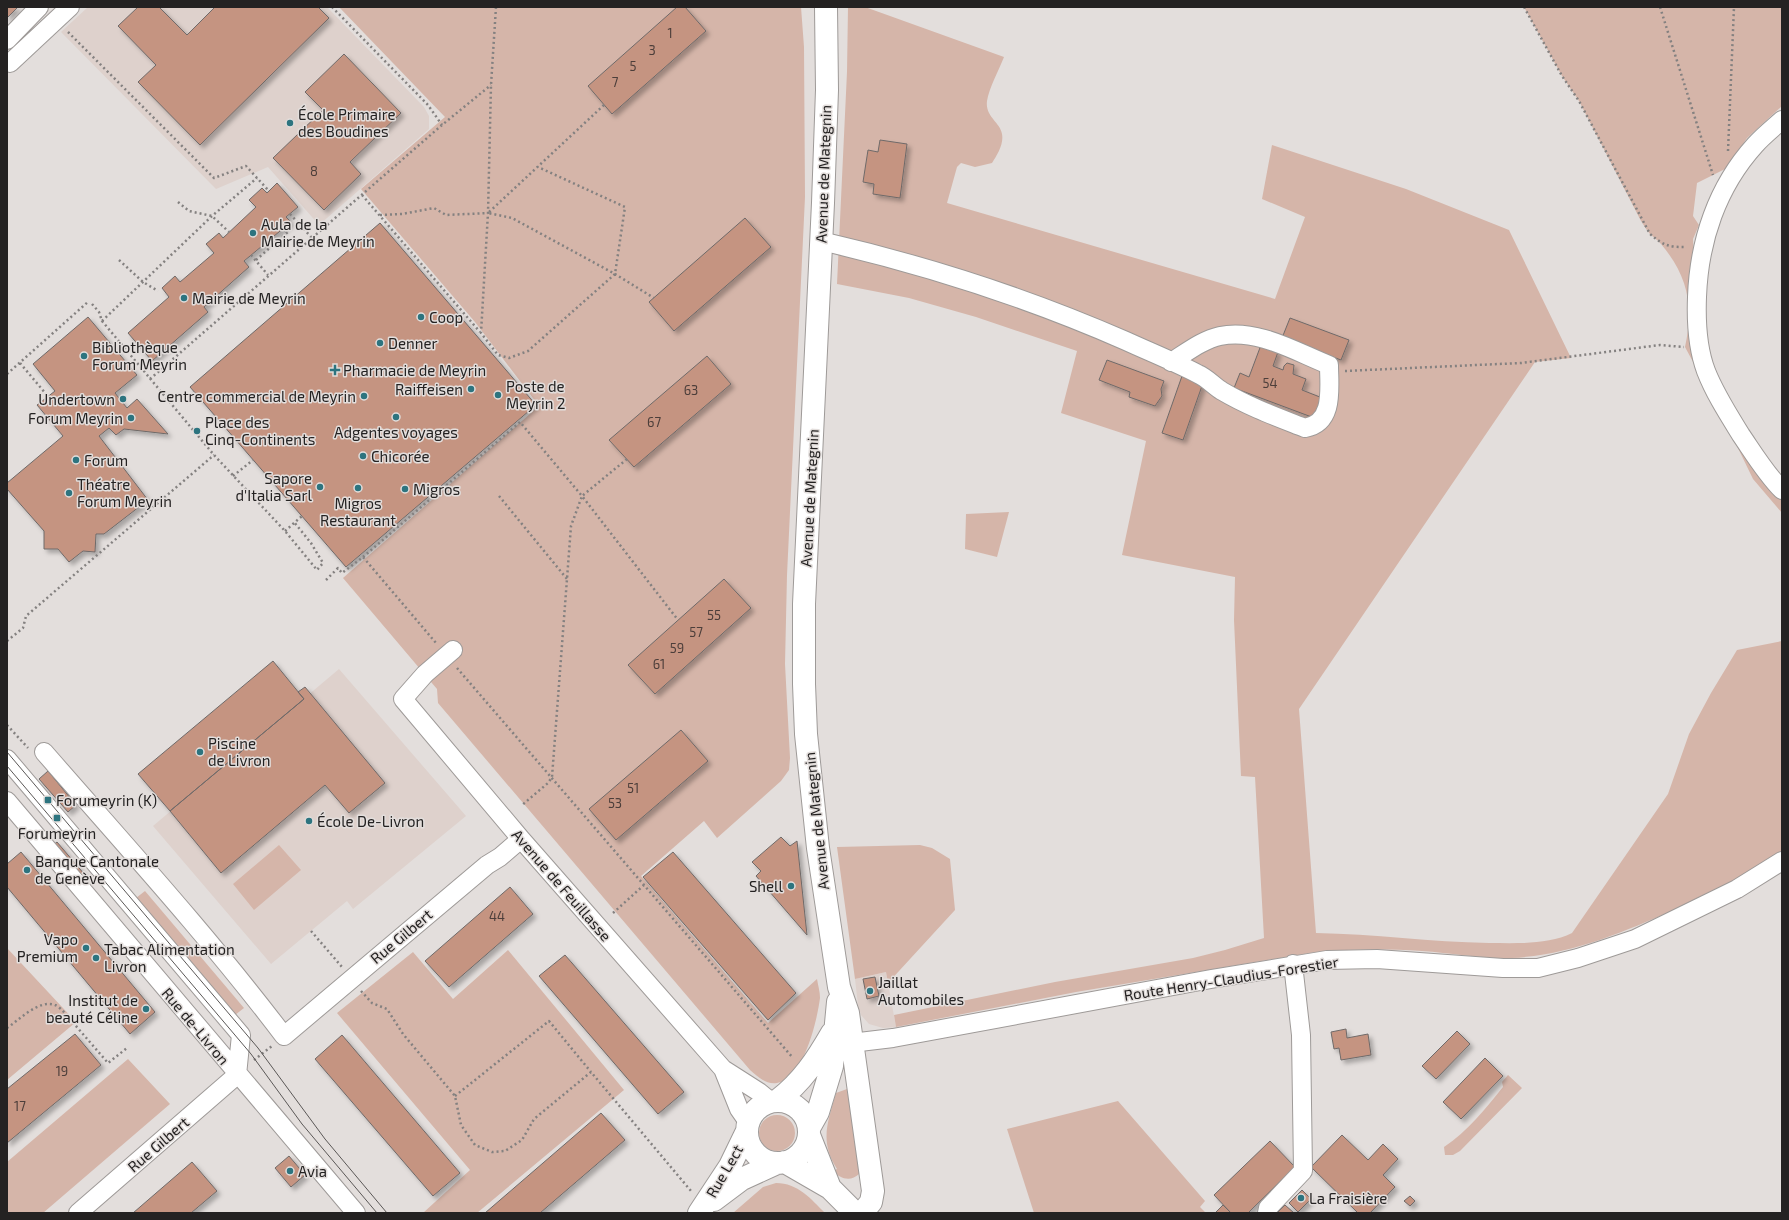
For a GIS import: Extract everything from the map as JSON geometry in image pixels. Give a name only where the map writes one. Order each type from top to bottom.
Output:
[{"type":"main road","name":"Avenue de Mategnin","points":[[826,7],[827,90],[804,604],[804,684],[806,734],[816,832],[839,987],[848,1013],[851,1043],[873,1191],[872,1202],[862,1213]]},
{"type":"main road","name":"Avenue de Mategnin","points":[[810,1132],[818,1112],[832,1066],[839,987]]},
{"type":"main road","name":"Avenue de Mategnin","points":[[774,1101],[792,1090],[808,1071],[834,1030]]},
{"type":"main road","points":[[830,1188],[802,1110],[791,1103],[774,1101],[756,1109],[747,1127],[750,1146],[755,1153],[768,1162],[781,1163],[830,1188],[855,1213]]},
{"type":"main road","name":"Rue Lect","points":[[698,1206],[730,1166],[747,1127]]},
{"type":"main road","points":[[781,1163],[800,1155],[808,1143],[810,1132]]},
{"type":"main road","name":"Rue Lect","points":[[698,1206],[742,1179],[781,1163]]},
{"type":"street","points":[[8,64],[9,39],[38,7]]},
{"type":"street","points":[[8,64],[70,7]]},
{"type":"street","points":[[1782,120],[1755,145],[1727,185],[1714,208],[1699,268],[1696,313],[1700,350],[1706,372],[1725,409],[1768,476],[1782,490]]},
{"type":"street","points":[[821,241],[867,252],[999,292],[1118,338],[1171,362],[1199,374],[1222,391],[1249,405],[1306,428],[1315,427],[1327,410],[1330,401],[1329,365],[1261,338],[1238,335],[1221,336],[1211,339],[1171,362]]},
{"type":"street","name":"Avenue de Feuillasse","points":[[453,650],[425,674],[404,699],[521,839],[722,1069],[774,1101]]},
{"type":"street","points":[[44,752],[181,910],[258,1002],[284,1036]]},
{"type":"street","name":"Rue de-Livron","points":[[7,759],[241,1035],[237,1075]]},
{"type":"street","name":"Rue de-Livron","points":[[7,801],[237,1075],[356,1213]]},
{"type":"street","name":"Rue Gilbert","points":[[284,1036],[487,865],[500,858],[521,839]]},
{"type":"street","name":"Route Henry-Claudius-Forestier","points":[[851,1043],[894,1038],[1293,964],[1327,960],[1377,959],[1503,968],[1528,968],[1552,965],[1586,956],[1640,936],[1737,889],[1782,861]]},
{"type":"street","points":[[1267,1213],[1268,1208],[1303,1171],[1301,1035],[1293,964]]},
{"type":"street","name":"Avenue de Feuillasse","points":[[722,1069],[747,1127]]},
{"type":"street","name":"Rue Gilbert","points":[[78,1213],[237,1075]]},
{"type":"path","points":[[332,7],[428,105],[442,125]]},
{"type":"path","points":[[481,333],[488,213],[491,85],[496,7]]},
{"type":"path","points":[[1524,7],[1562,76],[1579,101],[1650,234],[1660,243],[1669,246],[1703,248]]},
{"type":"path","points":[[1660,7],[1713,175]]},
{"type":"path","points":[[1728,153],[1734,7]]},
{"type":"path","points":[[56,20],[214,178],[246,166],[268,191]]},
{"type":"path","points":[[150,379],[268,275],[442,125],[491,85]]},
{"type":"path","points":[[488,213],[604,105]]},
{"type":"path","points":[[362,195],[481,333],[498,355],[509,358],[519,356],[528,351],[615,274],[625,208],[538,167]]},
{"type":"path","points":[[102,321],[212,216],[257,178]]},
{"type":"path","points":[[178,202],[189,211],[212,216],[228,232]]},
{"type":"path","points":[[379,215],[402,214],[434,208],[446,215],[488,213],[512,218],[615,274],[654,298]]},
{"type":"path","points":[[290,214],[312,238]]},
{"type":"path","points":[[256,260],[290,230]]},
{"type":"path","points":[[251,256],[268,275]]},
{"type":"path","points":[[119,260],[143,282],[158,291]]},
{"type":"path","points":[[7,374],[90,303],[99,312],[102,321],[214,455],[285,531],[317,570],[323,563],[294,522]]},
{"type":"path","points":[[1329,372],[1521,363],[1660,345],[1700,350]]},
{"type":"path","points":[[20,363],[46,394]]},
{"type":"path","points":[[363,557],[520,422],[582,496],[678,620]]},
{"type":"path","points":[[7,641],[23,628],[26,616],[214,455]]},
{"type":"path","points":[[521,806],[548,783],[552,776],[571,526],[582,496],[627,459]]},
{"type":"path","points":[[233,476],[253,460]]},
{"type":"path","points":[[499,496],[567,579]]},
{"type":"path","points":[[285,531],[302,516]]},
{"type":"path","points":[[7,725],[27,748],[44,752]]},
{"type":"path","points":[[552,776],[795,1060]]},
{"type":"path","points":[[613,912],[644,885]]},
{"type":"path","points":[[311,931],[342,968]]},
{"type":"path","points":[[359,988],[372,1003],[387,1009],[403,1034],[455,1096],[461,1125],[475,1145],[492,1152],[505,1151],[522,1140],[534,1119],[591,1072]]},
{"type":"path","points":[[7,1028],[37,1007],[44,1004],[55,1005],[63,1011],[108,1063],[127,1048]]},
{"type":"path","points":[[455,1096],[549,1021],[698,1206]]},
{"type":"path","points":[[237,1075],[284,1036]]},
{"type":"shaded area","name":"École Primaire des Boudines","points":[[88,7],[327,7],[424,107],[429,116],[429,129],[319,225],[268,167],[216,189],[61,32]]},
{"type":"shaded area","points":[[339,7],[801,7],[804,47],[805,197],[787,575],[785,664],[790,758],[789,770],[781,781],[717,838],[704,821],[641,876],[768,1023],[817,979],[820,998],[816,1020],[808,1047],[795,1071],[786,1079],[777,1083],[769,1083],[750,1070],[438,703],[437,689],[343,578],[539,406],[475,322],[361,189],[445,117]]},
{"type":"shaded area","points":[[848,7],[865,7],[1004,57],[987,101],[988,111],[1001,130],[1002,142],[1000,149],[992,163],[975,167],[961,163],[957,167],[947,203],[1275,299],[1305,217],[1262,199],[1272,145],[1406,189],[1509,230],[1571,358],[1535,362],[1299,709],[1316,933],[1446,941],[1510,943],[1553,940],[1572,933],[1668,794],[1689,734],[1711,693],[1737,650],[1782,641],[1782,850],[1730,883],[1702,897],[1615,935],[1575,948],[1533,956],[1512,958],[1478,957],[1422,951],[1396,950],[1316,952],[1076,992],[896,1027],[894,1015],[1055,982],[1193,958],[1264,938],[1255,777],[1241,776],[1234,620],[1235,577],[1122,555],[1146,441],[1061,413],[1077,351],[976,317],[909,298],[837,284],[847,72]]},
{"type":"shaded area","points":[[1524,7],[1782,7],[1782,106],[1747,138],[1727,168],[1697,183],[1693,216],[1699,225],[1693,239],[1699,373],[1685,347],[1689,318],[1683,280],[1670,256],[1641,221],[1579,101],[1562,76]]},
{"type":"shaded area","points":[[1721,413],[1768,486],[1782,500],[1782,513],[1753,479]]},
{"type":"shaded area","points":[[1009,512],[997,557],[965,549],[966,514]]},
{"type":"shaded area","name":"École De-Livron","points":[[339,669],[466,816],[353,909],[347,901],[271,964],[153,826]]},
{"type":"shaded area","points":[[279,845],[301,870],[254,910],[233,884]]},
{"type":"shaded area","points":[[920,845],[932,848],[950,859],[955,910],[888,983],[886,972],[855,979],[837,847]]},
{"type":"shaded area","points":[[145,891],[244,1008],[235,1015],[136,898]]},
{"type":"shaded area","points":[[7,948],[76,1022],[7,1080]]},
{"type":"shaded area","points":[[508,950],[624,1090],[477,1213],[423,1213],[470,1170],[337,1013],[413,952],[453,999]]},
{"type":"shaded area","points":[[886,972],[896,1027],[883,1028],[869,1024],[861,1015],[858,1005],[855,979]]},
{"type":"shaded area","points":[[128,1059],[170,1104],[43,1213],[7,1213],[7,1162]]},
{"type":"shaded area","points":[[1508,1075],[1522,1088],[1460,1151],[1453,1155],[1445,1155],[1444,1147],[1461,1134],[1483,1111],[1503,1087],[1502,1082]]},
{"type":"shaded area","points":[[847,1089],[860,1168],[859,1174],[849,1179],[842,1178],[833,1171],[837,1169],[831,1159],[827,1140],[828,1122],[836,1093]]},
{"type":"shaded area","points":[[1118,1101],[1205,1201],[1200,1207],[1206,1213],[1034,1213],[1007,1129]]},
{"type":"shaded area","points":[[781,1115],[790,1120],[794,1126],[794,1140],[790,1146],[781,1151],[773,1151],[764,1146],[760,1140],[759,1129],[764,1120],[770,1116]]},
{"type":"shaded area","points":[[776,1183],[791,1186],[804,1193],[825,1213],[733,1213],[763,1187]]},
{"type":"building","points":[[7,7],[18,7],[7,18]]},
{"type":"building","points":[[138,7],[159,7],[187,35],[215,7],[318,7],[329,18],[200,145],[138,82],[156,65],[118,26]]},
{"type":"building","points":[[677,7],[685,7],[706,31],[612,114],[588,86]]},
{"type":"building","points":[[344,54],[401,113],[350,162],[361,174],[324,210],[273,158],[323,110],[305,92]]},
{"type":"building","points":[[880,140],[907,144],[900,198],[873,194],[874,184],[863,182],[868,150],[878,152]]},
{"type":"building","points":[[277,183],[298,207],[286,217],[291,222],[244,261],[249,267],[204,307],[208,312],[152,361],[128,333],[169,297],[162,288],[175,276],[180,282],[214,253],[206,244],[219,233],[223,238],[256,207],[249,200],[262,188],[267,193]]},
{"type":"building","points":[[745,218],[771,247],[674,331],[649,302]]},
{"type":"building","name":"Centre commercial de Meyrin","points":[[380,223],[536,405],[346,567],[190,387]]},
{"type":"building","name":"Forum","points":[[88,317],[137,375],[115,393],[127,408],[137,399],[168,434],[124,429],[116,435],[109,428],[99,436],[148,500],[104,534],[96,534],[95,552],[83,551],[69,562],[58,549],[44,549],[44,531],[7,489],[7,483],[63,436],[37,405],[55,391],[33,364]]},
{"type":"building","points":[[1290,318],[1349,340],[1341,360],[1282,338]]},
{"type":"building","points":[[1261,345],[1278,352],[1273,366],[1283,370],[1287,363],[1294,365],[1293,374],[1306,379],[1302,390],[1325,399],[1317,419],[1234,388],[1240,373],[1249,377]]},
{"type":"building","points":[[707,356],[731,384],[634,467],[609,440]]},
{"type":"building","points":[[1107,360],[1164,381],[1161,389],[1162,396],[1155,406],[1129,397],[1130,392],[1099,380]]},
{"type":"building","points":[[1182,376],[1203,383],[1183,440],[1162,433]]},
{"type":"building","points":[[724,579],[751,608],[655,694],[628,665]]},
{"type":"building","points":[[273,661],[304,699],[170,811],[138,774]]},
{"type":"building","points":[[305,687],[385,783],[349,813],[325,785],[221,873],[170,811],[304,699],[298,692]]},
{"type":"building","points":[[681,730],[708,761],[616,840],[589,809]]},
{"type":"building","points":[[48,771],[76,805],[68,812],[39,779]]},
{"type":"building","points":[[781,837],[790,846],[797,841],[807,935],[756,876],[761,871],[752,862]]},
{"type":"building","points":[[57,842],[85,875],[80,880],[52,846]]},
{"type":"building","points":[[21,852],[155,1012],[130,1034],[7,887],[7,864]]},
{"type":"building","points":[[673,852],[796,993],[768,1020],[643,877]]},
{"type":"building","points":[[510,887],[533,914],[449,987],[425,961]]},
{"type":"building","points":[[565,955],[684,1092],[658,1114],[539,976]]},
{"type":"building","points":[[875,977],[879,996],[867,999],[863,979]]},
{"type":"building","points":[[1346,1029],[1347,1038],[1368,1034],[1371,1055],[1341,1060],[1339,1048],[1334,1049],[1331,1032]]},
{"type":"building","points":[[1457,1031],[1470,1044],[1436,1079],[1422,1066]]},
{"type":"building","points":[[75,1034],[101,1065],[7,1143],[7,1089]]},
{"type":"building","points":[[342,1035],[460,1173],[433,1196],[315,1059]]},
{"type":"building","points":[[1485,1058],[1503,1076],[1461,1119],[1443,1102]]},
{"type":"building","points":[[601,1113],[625,1140],[540,1213],[485,1213]]},
{"type":"building","points":[[1342,1135],[1368,1160],[1383,1144],[1398,1159],[1383,1175],[1395,1187],[1370,1213],[1358,1213],[1311,1167]]},
{"type":"building","points":[[1270,1141],[1295,1167],[1248,1213],[1231,1213],[1214,1195]]},
{"type":"building","name":"Avia","points":[[289,1156],[305,1175],[291,1187],[275,1168]]},
{"type":"building","points":[[192,1162],[217,1191],[191,1213],[133,1213]]},
{"type":"building","points":[[1302,1190],[1311,1199],[1298,1212],[1289,1203]]},
{"type":"building","points":[[1410,1196],[1415,1201],[1410,1206],[1404,1201]]},
{"type":"building","points":[[1223,1205],[1231,1213],[1215,1213]]},
{"type":"building","points":[[1285,1205],[1294,1213],[1277,1213]]},
{"type":"tram line","points":[[7,752],[258,1048],[325,1139],[387,1213]]},
{"type":"tram line","points":[[7,766],[251,1054],[302,1124],[377,1213]]},
{"type":"place","name":"École Primaire des Boudines","points":[[290,123]]},
{"type":"place","name":"Aula de la Mairie de Meyrin","points":[[253,233]]},
{"type":"place","name":"Mairie de Meyrin","points":[[184,298]]},
{"type":"place","name":"Coop","points":[[421,317]]},
{"type":"place","name":"Denner","points":[[380,343]]},
{"type":"place","name":"Bibliothèque Forum Meyrin","points":[[84,356]]},
{"type":"place","name":"Pharmacie de Meyrin","points":[[335,370]]},
{"type":"place","name":"Raiffeisen","points":[[471,389]]},
{"type":"place","name":"Poste de Meyrin 2","points":[[498,395]]},
{"type":"place","name":"Centre commercial de Meyrin","points":[[364,396]]},
{"type":"place","name":"Undertown","points":[[123,399]]},
{"type":"place","name":"Adgentes voyages","points":[[396,417]]},
{"type":"place","name":"Forum Meyrin","points":[[131,418]]},
{"type":"place","name":"Place des Cinq-Continents","points":[[197,431]]},
{"type":"place","name":"Chicorée","points":[[363,456]]},
{"type":"place","name":"Forum","points":[[76,460]]},
{"type":"place","name":"Sapore d'Italia Sarl","points":[[320,487]]},
{"type":"place","name":"Migros Restaurant","points":[[358,488]]},
{"type":"place","name":"Migros","points":[[405,489]]},
{"type":"place","name":"Théatre Forum Meyrin","points":[[69,493]]},
{"type":"place","name":"Piscine de Livron","points":[[200,752]]},
{"type":"place","name":"Forumeyrin (K)","points":[[48,800]]},
{"type":"place","name":"Forumeyrin","points":[[57,818]]},
{"type":"place","name":"École De-Livron","points":[[309,821]]},
{"type":"place","name":"Banque Cantonale de Genève","points":[[27,870]]},
{"type":"place","name":"Shell","points":[[791,886]]},
{"type":"place","name":"Vapo Premium","points":[[86,948]]},
{"type":"place","name":"Tabac Alimentation Livron","points":[[96,958]]},
{"type":"place","name":"Jaillat Automobiles","points":[[870,991]]},
{"type":"place","name":"Institut de beauté Céline","points":[[146,1009]]},
{"type":"place","name":"Avia","points":[[290,1171]]},
{"type":"place","name":"La Fraisière","points":[[1301,1198]]}]
